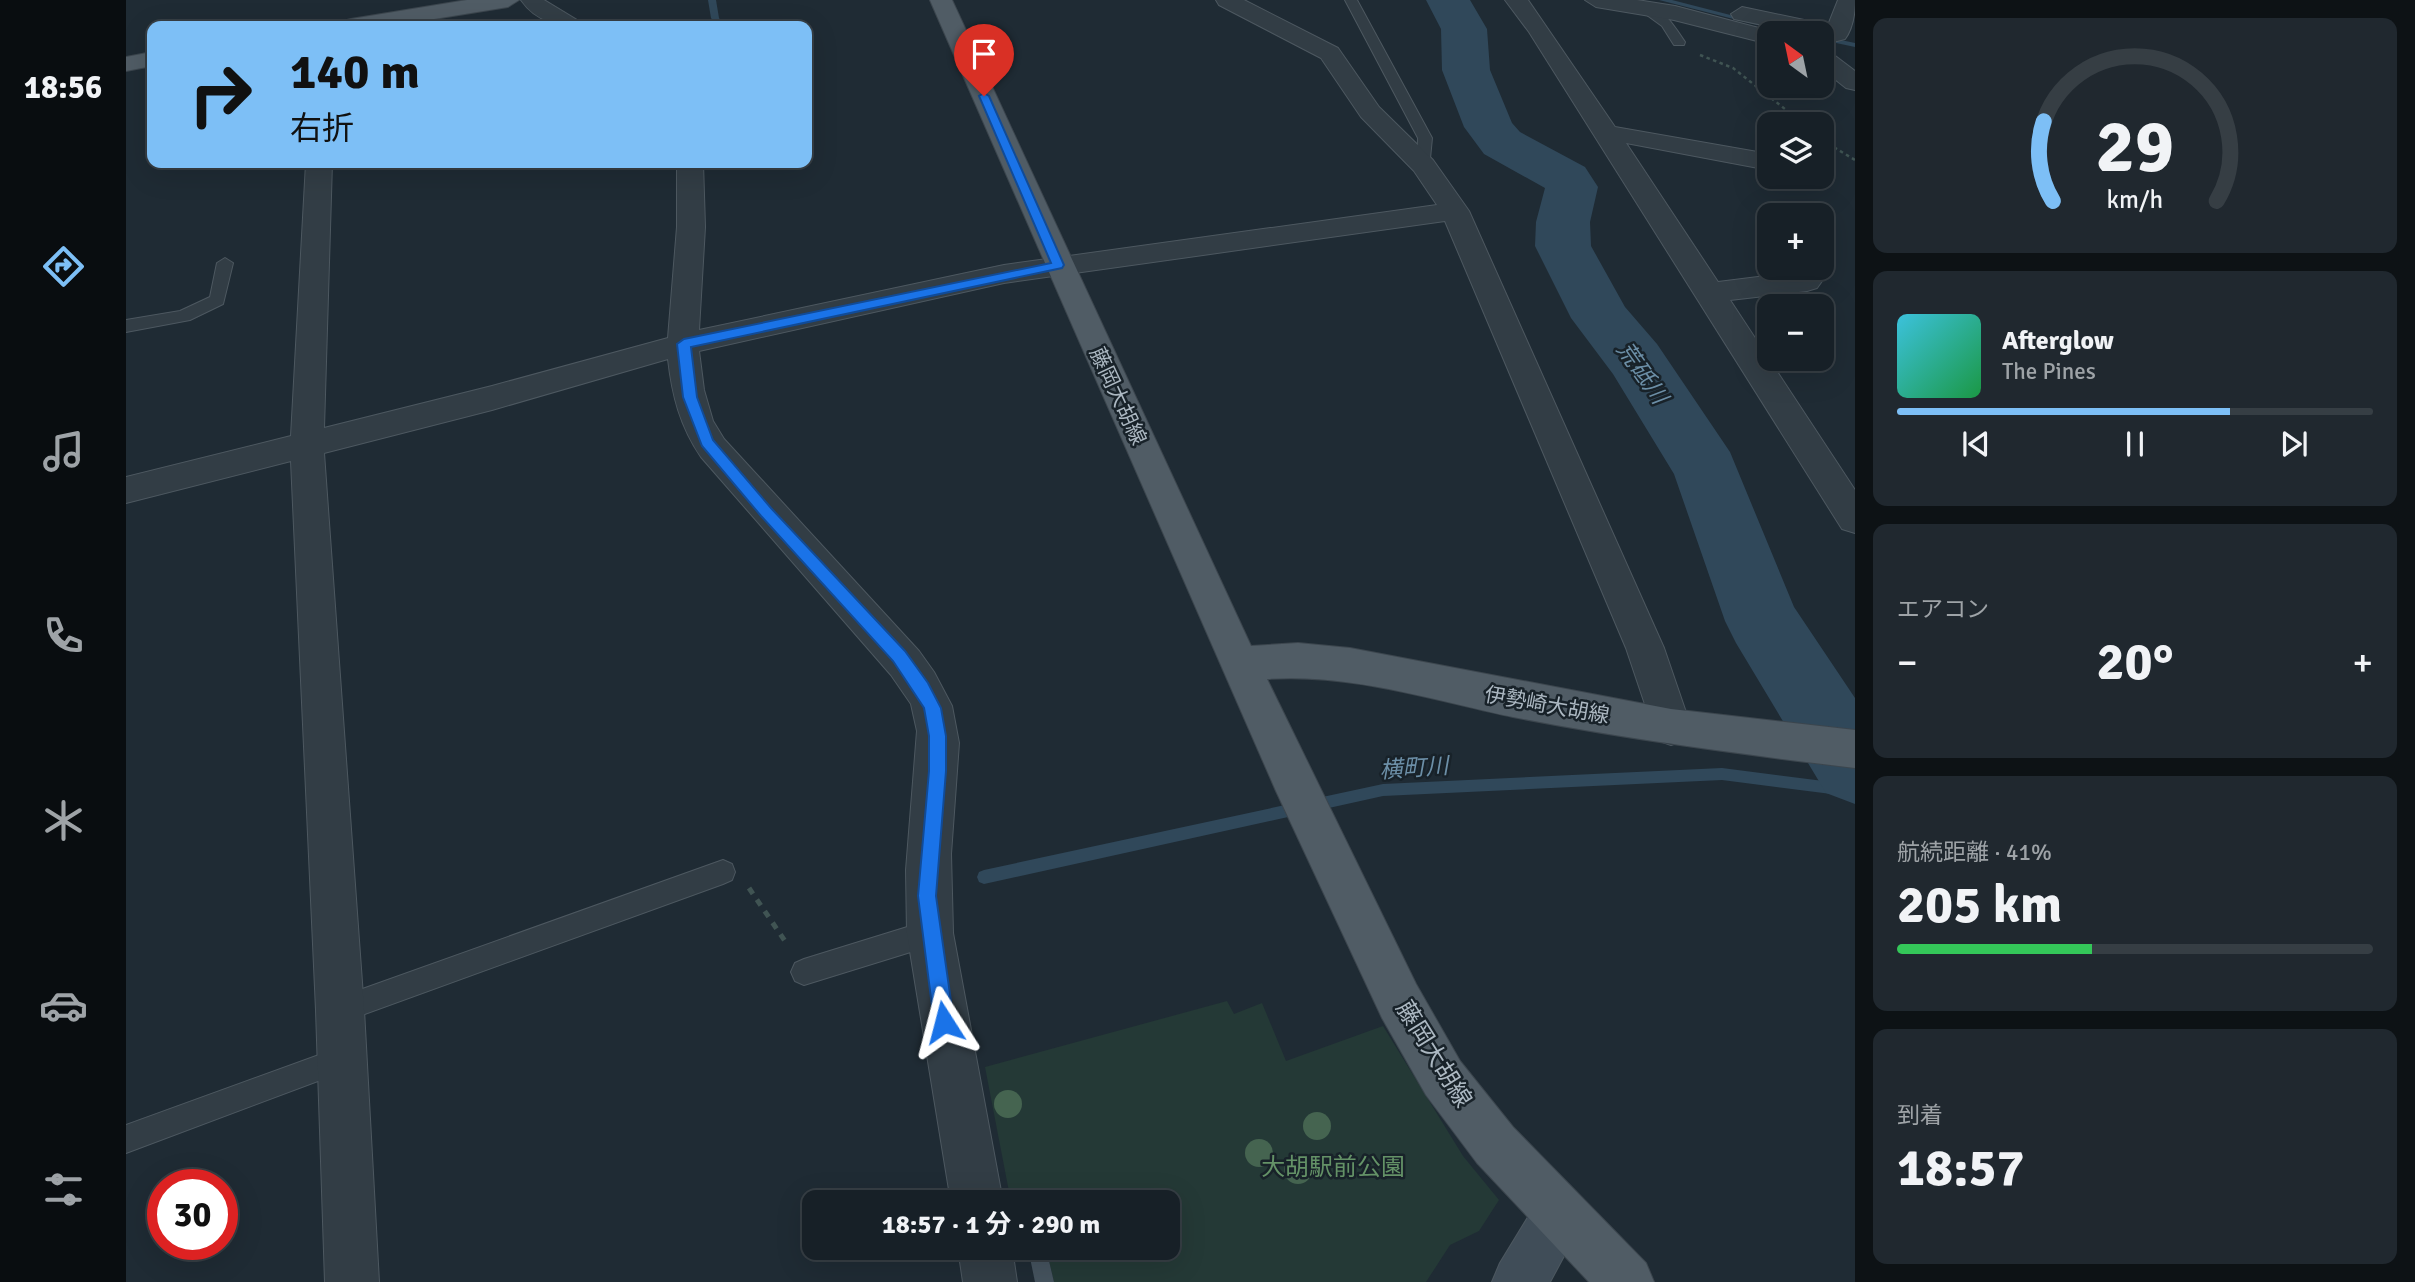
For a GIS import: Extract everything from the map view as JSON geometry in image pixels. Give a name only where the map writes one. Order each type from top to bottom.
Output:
[{"type":"main road","name":"藤岡大胡線","points":[[941,0],[1305,809],[1399,1001],[1443,1078],[1495,1145],[1627,1282]]},
{"type":"main road","points":[[380,21],[494,1]]},
{"type":"main road","points":[[126,64],[147,60]]},
{"type":"main road","name":"伊勢崎大胡線","points":[[1241,664],[1298,660],[1350,665],[1513,699],[1684,729],[1855,749]]},
{"type":"main road","points":[[1519,1282],[1560,1215]]},
{"type":"street","points":[[532,0],[539,9],[564,21]]},
{"type":"street","points":[[1227,0],[1330,53],[1370,112],[1424,166],[1455,211],[1645,648],[1684,729]]},
{"type":"street","points":[[1516,0],[1539,29],[1603,133],[1855,519]]},
{"type":"street","points":[[1596,0],[1837,34],[1847,3]]},
{"type":"street","points":[[1709,7],[1757,31]]},
{"type":"street","points":[[1834,66],[1855,83]]},
{"type":"street","points":[[1603,133],[1649,138],[1757,160]]},
{"type":"street","points":[[319,168],[307,446],[340,1010],[352,1282]]},
{"type":"street","points":[[691,168],[694,196],[684,288],[684,344],[690,397],[707,442],[766,512],[899,656],[933,708],[938,736],[938,771],[927,896],[930,933],[975,1190]]},
{"type":"street","points":[[126,490],[307,446],[684,344],[1058,265],[1122,259],[1455,211]]},
{"type":"street","points":[[1709,293],[1807,281]]},
{"type":"street","points":[[987,1260],[990,1282]]},
{"type":"lane","points":[[1351,0],[1426,138],[1424,166]]},
{"type":"lane","points":[[1644,7],[1666,23],[1679,42]]},
{"type":"lane","points":[[126,326],[184,316],[218,300],[225,263]]},
{"type":"lane","points":[[340,1010],[723,873]]},
{"type":"lane","points":[[804,972],[930,933]]},
{"type":"lane","points":[[126,1139],[341,1060]]},
{"type":"path","points":[[1679,42],[1689,52],[1733,68],[1789,112]]},
{"type":"path","points":[[1834,147],[1855,160]]},
{"type":"path","points":[[723,873],[739,874],[804,972]]},
{"type":"green space","name":"大胡駅前公園","points":[[1227,1001],[1234,1014],[1262,1003],[1286,1061],[1383,1026],[1463,1156],[1499,1200],[1479,1231],[1450,1245],[1426,1282],[1054,1282],[1049,1260],[1180,1260],[1180,1190],[1009,1190],[985,1067]]},
{"type":"building","points":[[1030,1260],[1049,1260],[1054,1282],[1035,1282]]},
{"type":"waterway","name":"横町川","points":[[712,0],[717,21]]},
{"type":"waterway","name":"荒砥川","points":[[1448,0],[1464,29],[1466,70],[1489,127],[1502,143],[1566,178],[1572,187],[1563,222],[1563,246],[1601,318],[1635,359],[1706,470],[1762,621],[1855,767]]},
{"type":"waterway","points":[[1663,0],[1757,23]]},
{"type":"waterway","points":[[1834,41],[1855,45]]},
{"type":"waterway","name":"横町川","points":[[984,877],[1383,790],[1722,774],[1855,791]]},
{"type":"route","points":[[944,1022],[927,896],[933,803],[938,771],[938,736],[933,708],[899,656],[766,512],[707,442],[696,420],[690,397],[684,344],[1004,274],[1058,265],[984,96]]}]
